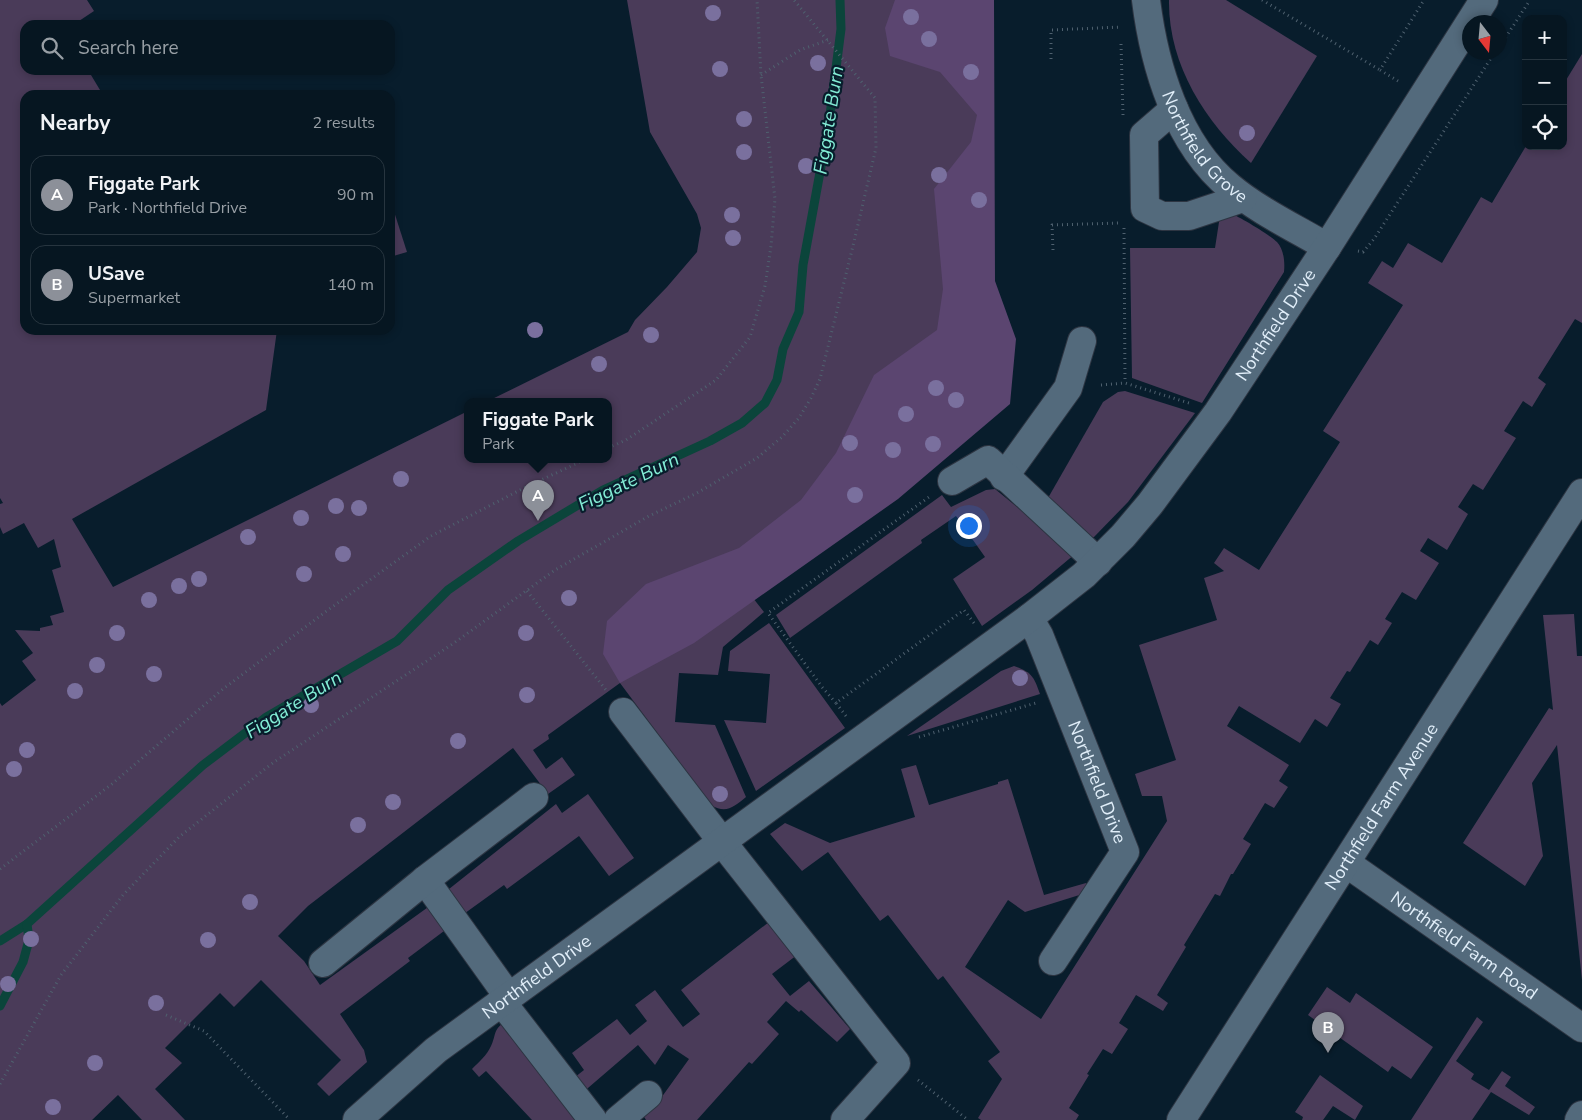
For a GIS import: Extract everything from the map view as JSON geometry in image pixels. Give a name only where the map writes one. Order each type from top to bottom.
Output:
[{"type":"street","name":"Northfield Grove","points":[[1146,0],[1150,31],[1157,61],[1174,109],[1198,151],[1215,172],[1243,198],[1327,247]]},
{"type":"street","name":"Northfield Drive","points":[[357,1120],[436,1050],[1029,618],[1098,562],[1150,504],[1218,412],[1327,247],[1484,0]]},
{"type":"street","points":[[1174,109],[1144,135],[1144,208],[1162,216],[1189,216],[1243,198]]},
{"type":"street","points":[[1004,477],[1068,388],[1082,341]]},
{"type":"street","points":[[952,481],[988,460],[1004,477],[1098,562]]},
{"type":"street","name":"Northfield Farm Avenue","points":[[1181,1120],[1213,1067],[1346,863],[1582,493]]},
{"type":"street","name":"Northfield Drive","points":[[1029,618],[1039,635],[1125,852],[1053,961]]},
{"type":"street","points":[[623,712],[896,1063],[845,1120]]},
{"type":"street","points":[[323,964],[425,880],[534,797]]},
{"type":"street","name":"Northfield Farm Road","points":[[1346,863],[1582,1028]]},
{"type":"street","points":[[425,880],[505,999],[593,1120]]},
{"type":"street","points":[[618,1120],[648,1095]]},
{"type":"street","points":[[1579,1120],[1582,1115]]},
{"type":"path","points":[[612,446],[626,440],[716,380],[750,338],[765,286],[771,246],[774,199],[761,74],[757,0]]},
{"type":"path","points":[[0,1084],[62,975],[123,895],[179,837],[274,762],[454,643],[555,570],[649,516],[697,493],[758,458],[782,437],[799,418],[820,379],[876,148],[875,98],[794,0]]},
{"type":"path","points":[[1262,0],[1423,96]]},
{"type":"path","points":[[1380,70],[1424,0]]},
{"type":"path","points":[[1507,35],[1530,0]]},
{"type":"path","points":[[1051,59],[1051,30],[1121,27],[1121,18]]},
{"type":"path","points":[[1121,37],[1123,115]]},
{"type":"path","points":[[761,74],[800,50],[828,40]]},
{"type":"path","points":[[1374,240],[1491,60]]},
{"type":"path","points":[[1053,250],[1052,224],[1124,223],[1125,383]]},
{"type":"path","points":[[1068,388],[1125,383],[1218,412]]},
{"type":"path","points":[[0,869],[112,784],[223,689],[431,536],[524,488],[578,463]]},
{"type":"path","points":[[836,703],[822,687],[768,613],[952,481]]},
{"type":"path","points":[[527,591],[623,712]]},
{"type":"path","points":[[166,1015],[204,1032],[290,1120]]},
{"type":"path","points":[[896,1063],[968,1120]]},
{"type":"shaded area","points":[[0,0],[87,0],[94,11],[80,20],[20,20],[20,75],[91,75],[100,90],[20,90],[20,335],[276,335],[266,410],[72,519],[113,587],[464,413],[464,463],[612,463],[612,398],[494,398],[628,332],[635,320],[697,252],[701,228],[697,214],[650,132],[627,0],[985,0],[993,393],[753,598],[764,612],[723,647],[718,675],[679,673],[675,722],[715,725],[746,797],[738,804],[726,809],[716,808],[711,805],[620,683],[548,735],[549,739],[533,750],[546,769],[562,757],[575,775],[548,794],[513,748],[308,906],[278,936],[304,961],[320,985],[431,905],[448,928],[408,958],[410,961],[340,1014],[364,1050],[367,1062],[329,1096],[317,1084],[341,1060],[261,980],[234,1007],[220,993],[165,1048],[182,1063],[155,1089],[185,1120],[142,1120],[118,1095],[92,1120],[0,1120],[0,703],[2,706],[36,680],[22,661],[33,653],[15,630],[40,631],[40,628],[53,625],[50,616],[64,612],[52,570],[61,567],[54,539],[38,548],[24,523],[3,534],[0,527],[0,504],[3,503],[0,498]]},
{"type":"shaded area","points":[[895,0],[994,0],[995,281],[1016,339],[1010,404],[898,499],[694,643],[620,683],[603,654],[607,621],[646,584],[739,548],[801,500],[836,453],[874,375],[937,330],[943,289],[934,189],[971,142],[977,115],[940,72],[890,56],[885,28]]},
{"type":"shaded area","points":[[1169,0],[1226,0],[1317,56],[1251,163],[1219,129],[1192,90],[1182,69],[1175,47],[1170,24]]},
{"type":"shaded area","points":[[1582,54],[1582,323],[1575,319],[1538,378],[1546,384],[1532,407],[1523,401],[1504,431],[1516,438],[1483,490],[1473,484],[1458,507],[1468,514],[1447,550],[1428,538],[1420,551],[1439,563],[1416,600],[1402,592],[1385,619],[1392,623],[1378,645],[1370,640],[1350,672],[1347,671],[1330,698],[1341,704],[1327,727],[1315,719],[1300,743],[1239,706],[1227,726],[1289,765],[1279,781],[1288,787],[1274,808],[1265,803],[1243,839],[1251,844],[1233,874],[1231,874],[1220,896],[1215,894],[1157,995],[1168,1003],[1163,1011],[1136,995],[1119,1023],[1128,1029],[1112,1054],[1103,1049],[1069,1108],[1079,1115],[1076,1120],[981,1120],[978,1118],[1002,1079],[988,1061],[1000,1052],[943,976],[938,980],[888,915],[880,921],[828,852],[802,871],[770,834],[785,823],[830,843],[915,817],[901,769],[916,765],[929,805],[998,784],[998,782],[1008,779],[1044,895],[1086,883],[1089,892],[1025,912],[1008,900],[965,967],[1041,1019],[1167,821],[1162,796],[1142,796],[1135,774],[1176,760],[1139,645],[1217,620],[1204,578],[1224,571],[1214,563],[1224,548],[1259,570],[1340,442],[1323,431],[1403,305],[1368,283],[1382,261],[1393,268],[1408,243],[1442,263],[1481,197],[1492,203],[1524,150],[1567,150],[1567,78]]},
{"type":"shaded area","points":[[1230,213],[1255,226],[1277,242],[1284,256],[1284,272],[1202,403],[1132,378],[1130,248],[1215,248],[1219,222],[1223,215]]},
{"type":"shaded area","points":[[395,215],[407,252],[395,256]]},
{"type":"shaded area","points":[[1125,391],[1195,413],[1128,502],[1094,537],[1089,538],[1048,498],[1103,402],[1118,392]]},
{"type":"shaded area","points":[[995,489],[1075,554],[1032,590],[982,626],[953,579],[985,557],[956,516],[921,540],[922,543],[790,638],[776,615],[942,495],[951,507],[986,490]]},
{"type":"shaded area","points":[[1574,614],[1577,656],[1582,656],[1582,980],[1557,745],[1532,783],[1543,856],[1525,886],[1463,843],[1549,708],[1553,710],[1543,615]]},
{"type":"shaded area","points":[[769,623],[845,728],[756,791],[724,720],[766,723],[770,674],[728,671],[730,651]]},
{"type":"shaded area","points":[[1014,666],[1032,676],[1040,694],[907,736],[1001,671]]},
{"type":"shaded area","points":[[588,794],[634,858],[609,876],[579,836],[507,889],[504,885],[461,916],[444,893],[556,804],[562,813]]},
{"type":"shaded area","points":[[769,922],[797,955],[772,974],[790,996],[809,981],[850,1029],[837,1042],[801,1010],[799,1012],[786,1001],[767,1022],[779,1034],[752,1064],[749,1062],[697,1120],[646,1120],[643,1115],[656,1105],[689,1059],[668,1045],[655,1065],[638,1045],[581,1094],[570,1081],[584,1070],[572,1053],[617,1019],[630,1035],[647,1021],[635,1005],[655,990],[683,1027],[700,1014],[681,990]]},
{"type":"shaded area","points":[[1327,987],[1350,1003],[1356,993],[1433,1047],[1411,1079],[1392,1066],[1388,1072],[1308,1015]]},
{"type":"shaded area","points":[[1477,1017],[1483,1022],[1456,1061],[1474,1074],[1471,1079],[1489,1090],[1502,1071],[1511,1077],[1505,1086],[1535,1107],[1529,1115],[1491,1092],[1472,1120],[1411,1120]]},
{"type":"shaded area","points":[[502,1024],[576,1120],[532,1120],[486,1071],[479,1077],[472,1069],[487,1052],[493,1042],[496,1031]]},
{"type":"shaded area","points":[[1320,1075],[1363,1106],[1355,1120],[1333,1106],[1323,1120],[1302,1120],[1303,1117],[1295,1112]]},
{"type":"waterway","name":"Figgate Burn","points":[[0,1006],[23,962],[29,940],[27,924],[203,765],[265,718],[397,641],[448,590],[518,541],[603,490],[710,441],[742,423],[765,403],[777,380],[783,349],[799,312],[803,265],[829,123],[841,29],[840,0]]},
{"type":"waterway","name":"Figgate Burn","points":[[0,941],[27,924]]},
{"type":"place","name":"Figgate Park","points":[[538,521]]},
{"type":"place","name":"USave","points":[[1328,1053]]}]
